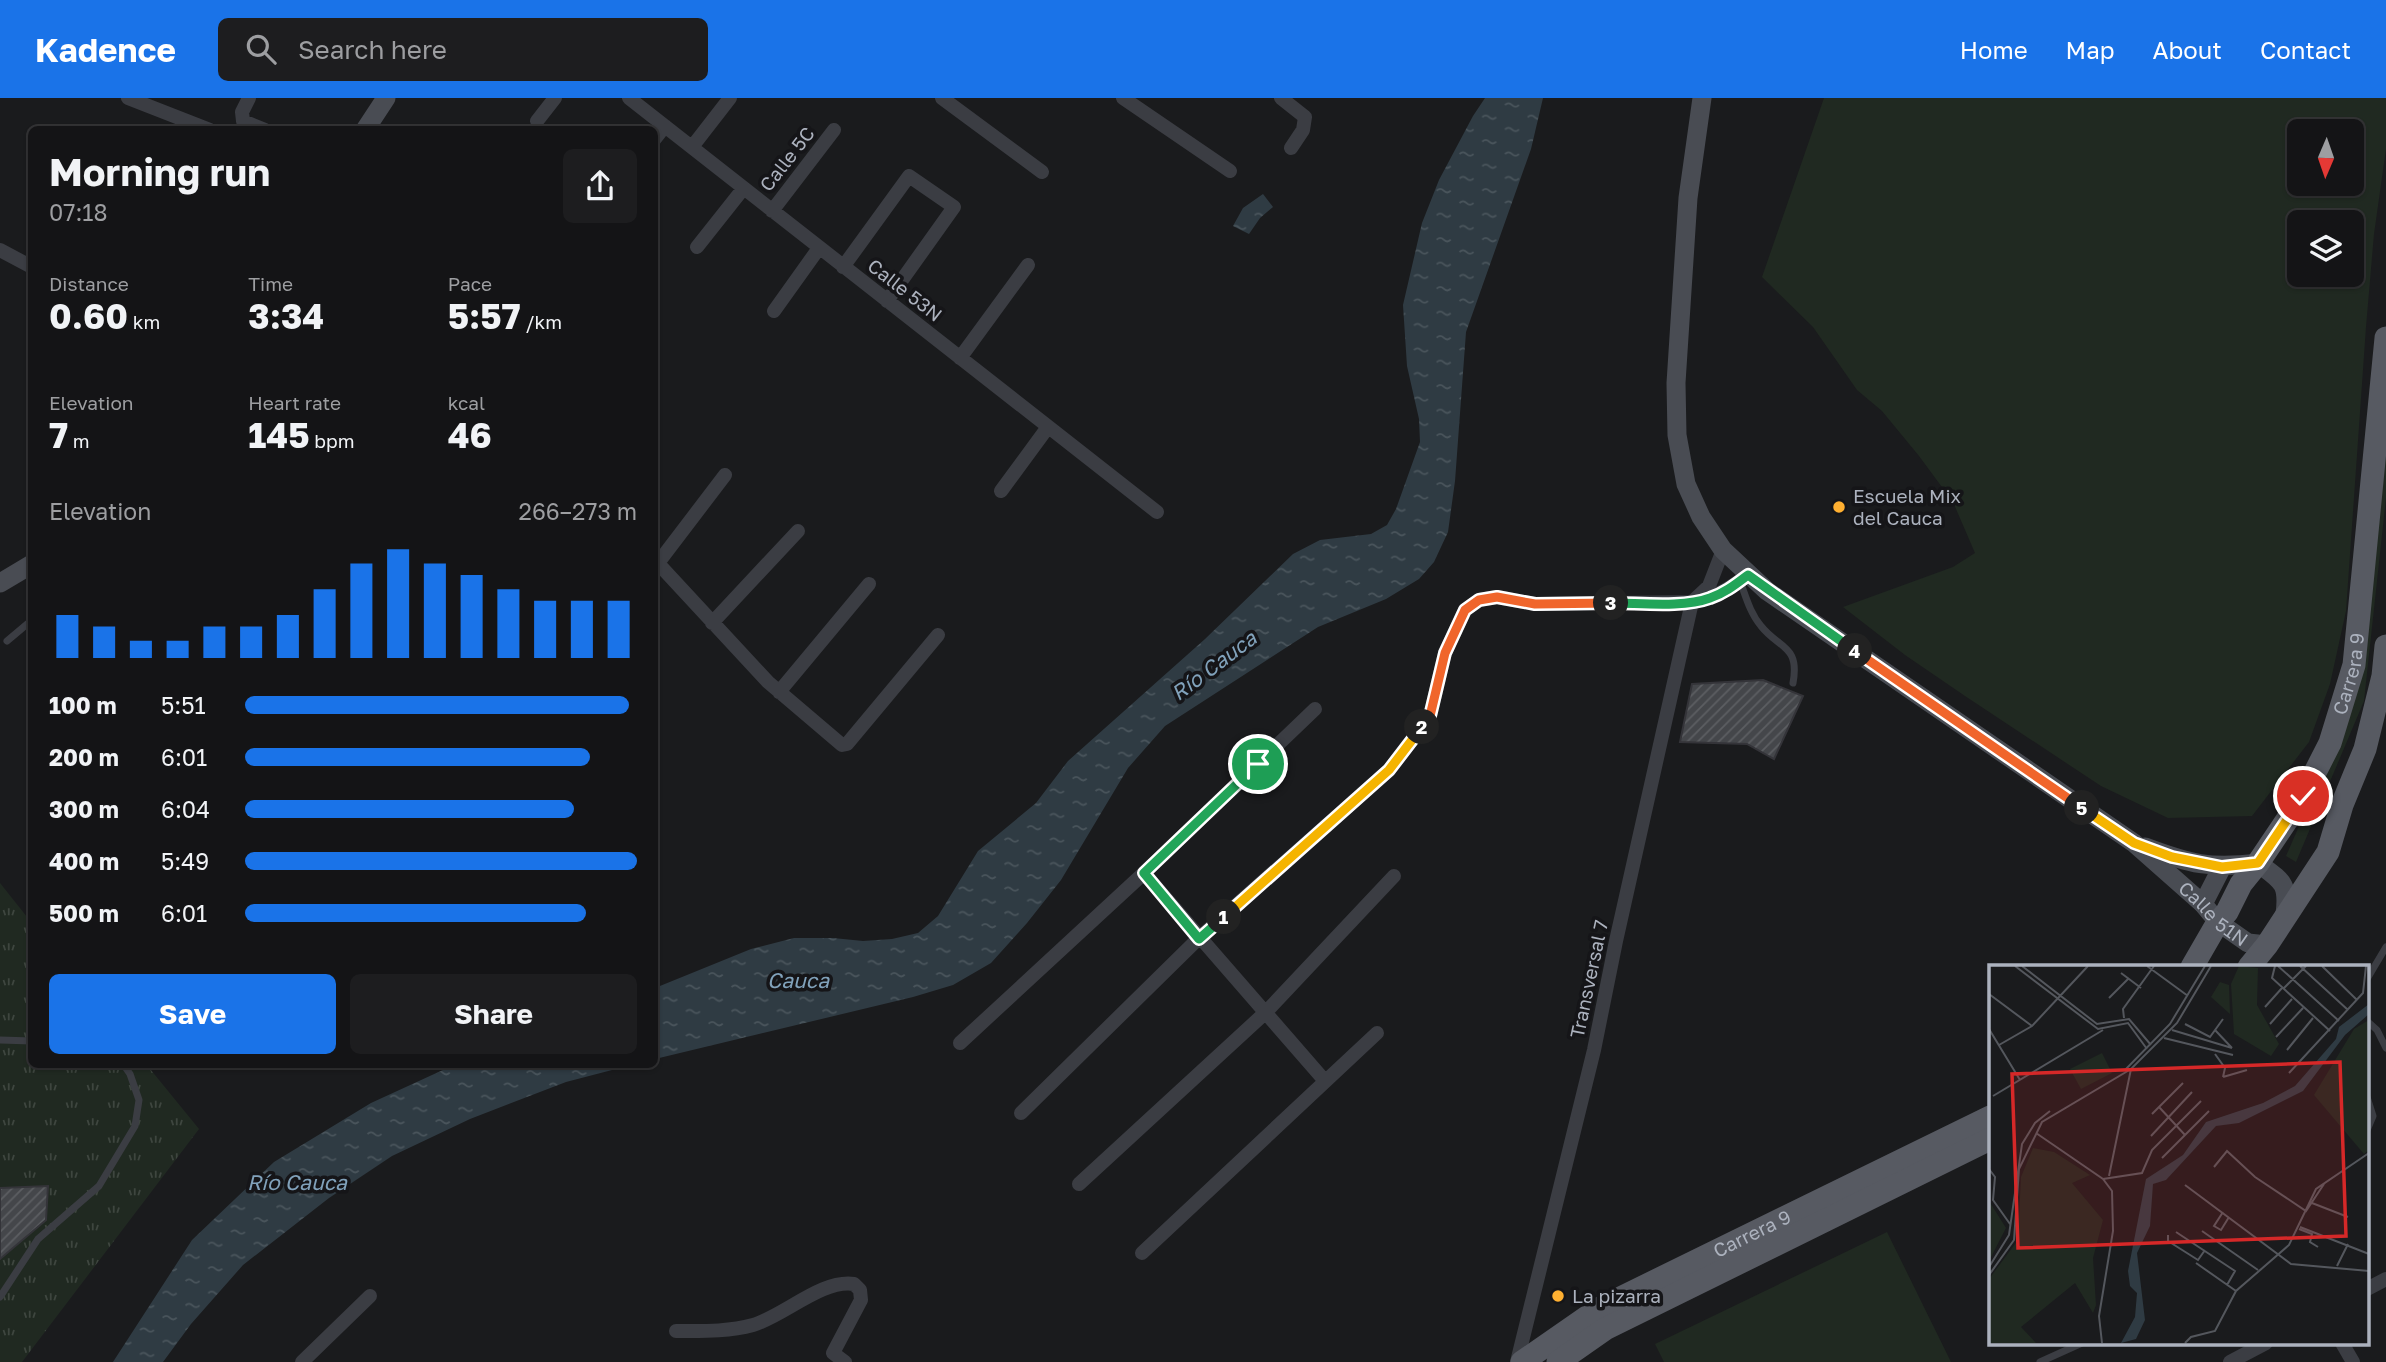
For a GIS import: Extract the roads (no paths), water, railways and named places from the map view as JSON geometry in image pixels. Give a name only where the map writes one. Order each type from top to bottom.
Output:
[{"type":"main road","points":[[368,126],[386,98]]},
{"type":"main road","name":"Calle 51N","points":[[1702,98],[1688,198],[1676,383],[1677,435],[1686,484],[1701,517],[1723,550],[1744,578],[1767,591],[2134,843],[2203,904],[2218,922],[2248,943],[2267,945]]},
{"type":"main road","name":"Carrera 9","points":[[2193,965],[2218,922],[2227,912],[2241,884],[2303,796],[2330,743],[2354,665],[2386,338]]},
{"type":"main road","points":[[0,583],[28,566]]},
{"type":"main road","name":"Carrera 9","points":[[2251,965],[2267,945],[2328,852],[2342,805],[2365,748],[2383,676],[2386,646]]},
{"type":"main road","name":"Calle 51N","points":[[2134,843],[2182,860],[2222,867],[2258,863]]},
{"type":"main road","points":[[2258,863],[2283,882],[2288,895],[2285,914]]},
{"type":"main road","points":[[2203,904],[2222,867]]},
{"type":"main road","name":"Carrera 9","points":[[1519,1362],[1600,1308],[1989,1117]]},
{"type":"main road","name":"Carrera 9","points":[[1558,1362],[1605,1329],[1989,1139]]},
{"type":"street","points":[[128,98],[200,126]]},
{"type":"street","points":[[249,98],[242,112],[243,121],[255,126]]},
{"type":"street","points":[[537,121],[555,98]]},
{"type":"street","name":"Calle 53N","points":[[629,98],[1157,512]]},
{"type":"street","points":[[692,147],[730,98]]},
{"type":"street","points":[[942,98],[1042,172]]},
{"type":"street","points":[[1124,98],[1230,171]]},
{"type":"street","points":[[1281,98],[1305,117],[1303,130],[1291,148]]},
{"type":"street","points":[[658,135],[665,126]]},
{"type":"street","name":"Calle 5C","points":[[772,211],[834,130]]},
{"type":"street","points":[[843,267],[909,176],[954,207],[887,301]]},
{"type":"street","points":[[697,247],[743,189]]},
{"type":"street","points":[[774,311],[819,248]]},
{"type":"street","points":[[0,250],[28,265]]},
{"type":"street","points":[[960,358],[1028,265]]},
{"type":"street","points":[[1001,491],[1048,427]]},
{"type":"street","points":[[658,559],[726,475]]},
{"type":"street","points":[[712,623],[798,531]]},
{"type":"street","points":[[1692,602],[1709,586],[1723,550]]},
{"type":"street","points":[[658,563],[779,692],[842,745],[846,744],[938,635]]},
{"type":"street","points":[[1021,1114],[1199,939],[1389,770],[1430,716],[1445,653],[1465,610],[1479,600],[1497,597],[1535,604],[1692,602],[1709,599],[1744,578]]},
{"type":"street","points":[[779,692],[869,584]]},
{"type":"street","name":"Transversal 7","points":[[1519,1362],[1591,1062],[1692,602]]},
{"type":"street","points":[[960,1043],[1144,873],[1315,709]]},
{"type":"street","points":[[1144,873],[1325,1081]]},
{"type":"street","points":[[1079,1184],[1266,1012],[1394,876]]},
{"type":"street","points":[[1142,1253],[1377,1032]]},
{"type":"street","points":[[2368,1288],[2386,1279]]},
{"type":"street","points":[[676,1331],[717,1331],[754,1325],[836,1284],[854,1284],[860,1290],[862,1300],[833,1353],[845,1362]]},
{"type":"street","points":[[302,1362],[370,1296]]},
{"type":"street","points":[[2230,1362],[2264,1344]]},
{"type":"street","points":[[2343,1344],[2353,1362]]},
{"type":"lane","points":[[1744,578],[1752,613],[1762,629],[1790,650],[1796,670],[1793,683]]},
{"type":"lane","points":[[6,640],[28,623]]},
{"type":"lane","points":[[2368,977],[2386,947]]},
{"type":"lane","points":[[2368,1022],[2377,1030],[2386,1048]]},
{"type":"lane","points":[[0,1040],[28,1041]]},
{"type":"lane","points":[[0,1297],[37,1239],[100,1186],[135,1126],[139,1100],[126,1068]]},
{"type":"lane","points":[[2368,1100],[2373,1115],[2368,1128]]},
{"type":"lane","points":[[2040,1362],[2080,1344]]},
{"type":"water","name":"Cauca","points":[[1485,98],[1543,98],[1531,149],[1466,332],[1455,481],[1448,532],[1434,562],[1419,579],[1386,599],[1318,627],[1165,726],[1128,768],[1061,880],[991,963],[953,985],[913,997],[658,1058],[658,987],[751,949],[794,938],[863,941],[892,939],[918,933],[938,916],[978,851],[1036,803],[1068,761],[1205,639],[1293,554],[1320,540],[1371,534],[1387,525],[1396,509],[1420,442],[1419,419],[1407,366],[1403,305],[1422,223],[1439,180]]},
{"type":"water","points":[[1263,194],[1273,207],[1260,218],[1249,234],[1233,226],[1243,208]]},
{"type":"water","name":"Río Cauca","points":[[447,1068],[620,1068],[566,1082],[470,1119],[392,1156],[329,1198],[243,1265],[191,1324],[163,1362],[113,1362],[192,1240],[274,1162],[371,1103]]},
{"type":"place","name":"Escuela Mix del Cauca","points":[[1839,507]]},
{"type":"place","name":"La pizarra","points":[[1558,1296]]}]
